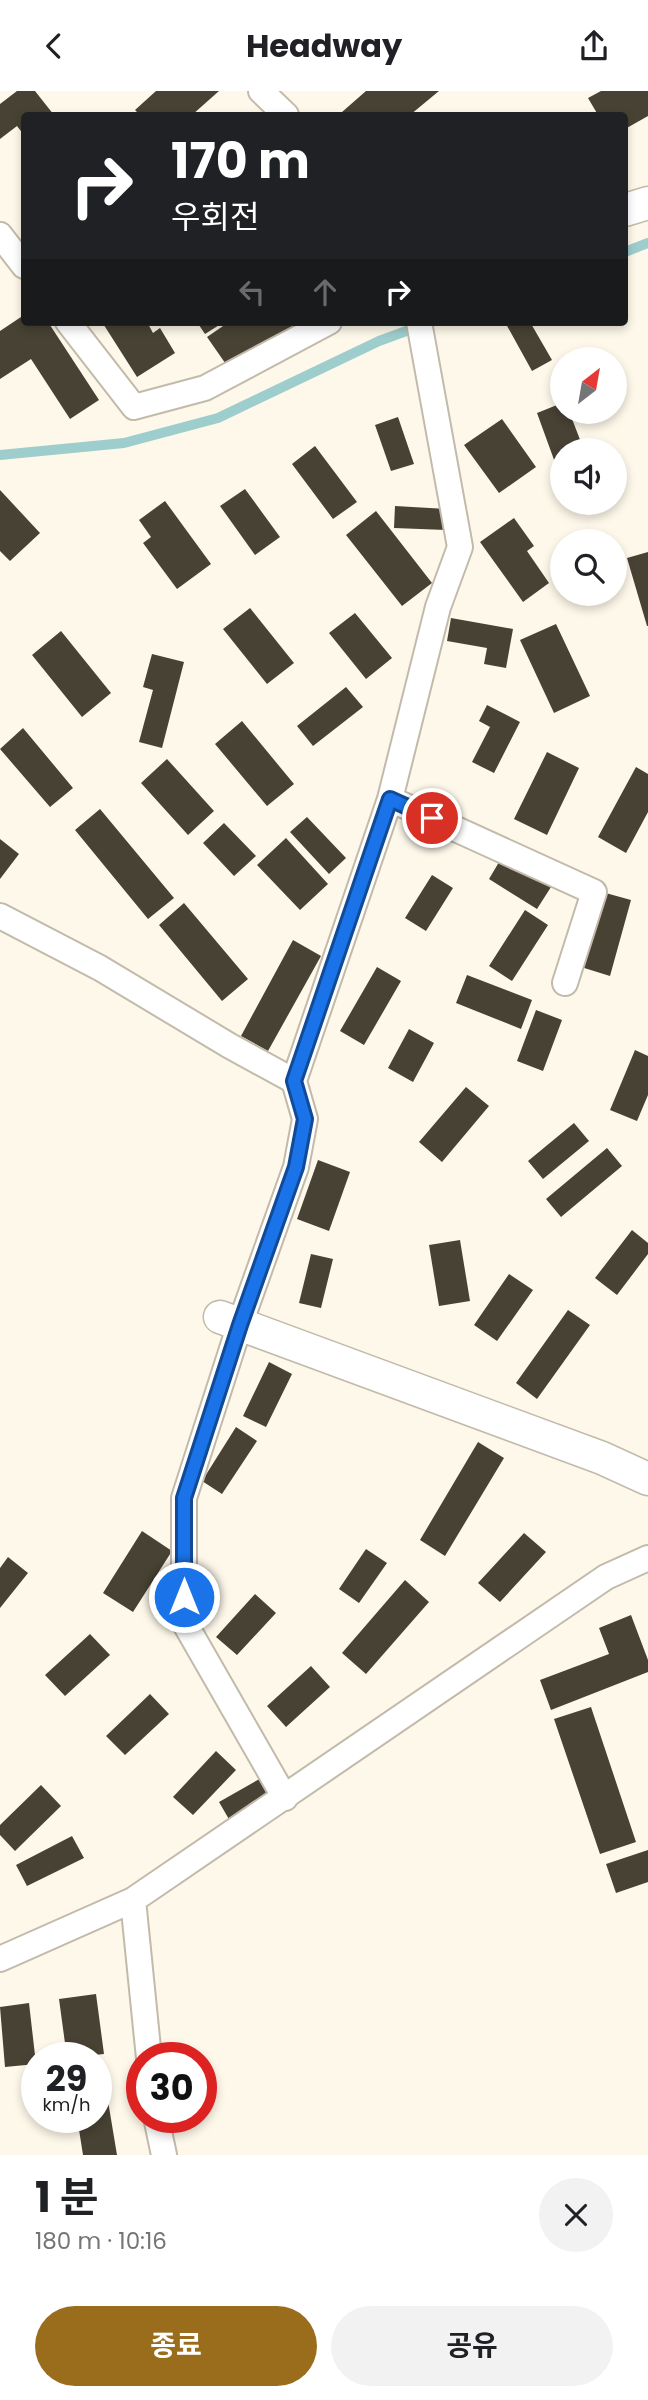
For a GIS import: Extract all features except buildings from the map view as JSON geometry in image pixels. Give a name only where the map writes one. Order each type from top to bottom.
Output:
[{"type":"street","points":[[261,91],[283,112]]},
{"type":"street","points":[[628,210],[648,203]]},
{"type":"street","points":[[0,235],[21,262]]},
{"type":"street","points":[[71,326],[134,407],[205,388],[321,326]]},
{"type":"street","points":[[285,1798],[184,1622],[184,1498],[230,1321],[296,1167],[305,1119],[294,1081],[390,799],[438,607],[460,547],[420,326]]},
{"type":"street","points":[[390,799],[594,892],[565,983]]},
{"type":"street","points":[[0,916],[100,968],[294,1081]]},
{"type":"street","points":[[230,1321],[602,1458],[648,1479]]},
{"type":"street","points":[[5,1953],[133,1900],[606,1577],[648,1557]]},
{"type":"street","points":[[133,1900],[147,2042]]},
{"type":"street","points":[[159,2133],[164,2155]]},
{"type":"waterway","points":[[628,251],[648,243]]},
{"type":"waterway","points":[[0,455],[124,443],[218,418],[379,341],[420,326]]},
{"type":"route","points":[[184,1597],[184,1498],[240,1325],[296,1167],[305,1119],[294,1081],[390,799],[432,818]]}]
